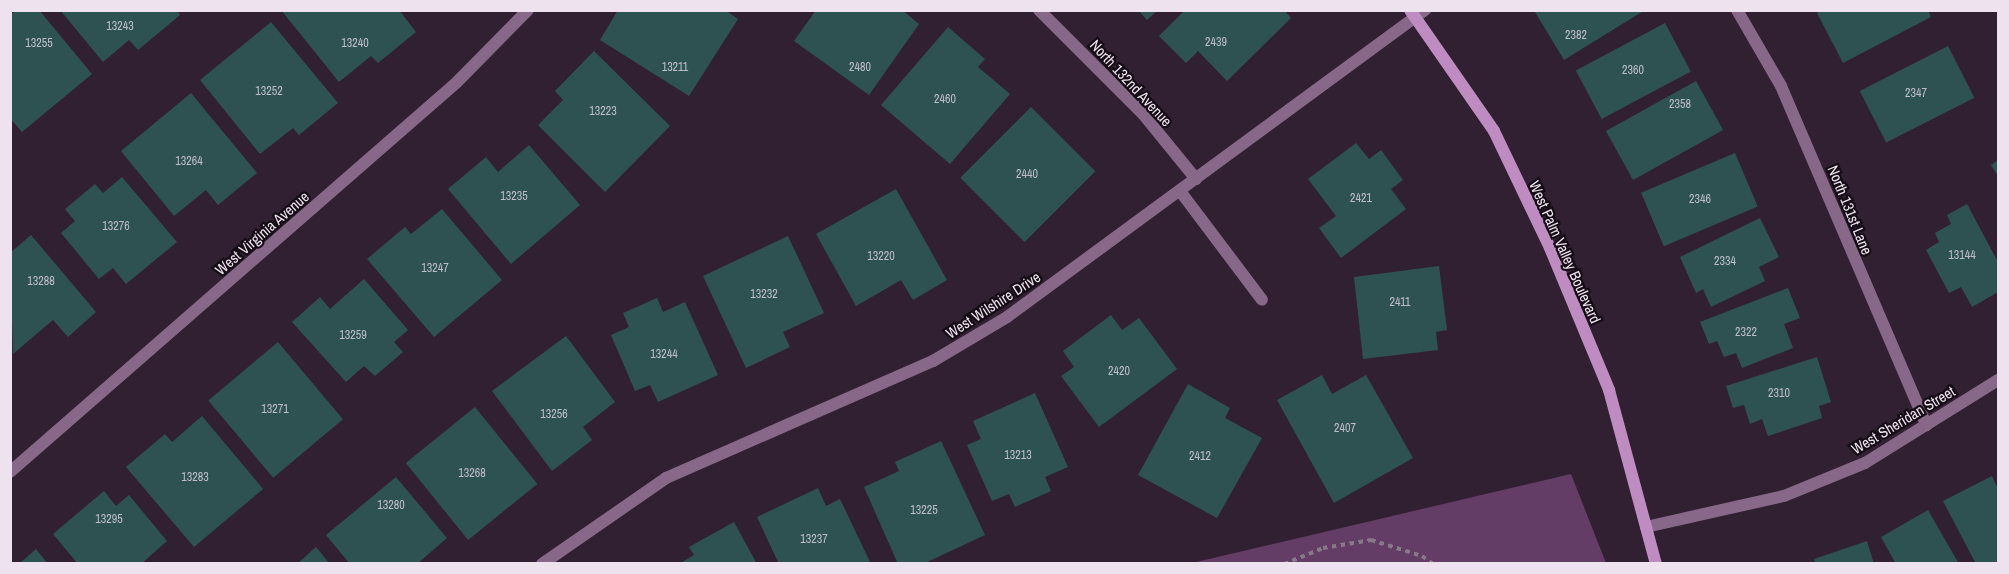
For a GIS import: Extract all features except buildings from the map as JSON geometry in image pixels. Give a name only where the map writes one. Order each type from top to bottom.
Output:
[{"type":"street","name":"West Virginia Avenue","points":[[10,472],[457,82],[528,10]]},
{"type":"street","name":"North 132nd Avenue","points":[[1039,10],[1143,114],[1196,179]]},
{"type":"street","name":"North 131st Lane","points":[[1737,10],[1781,86],[1926,426]]},
{"type":"street","name":"West Wilshire Drive","points":[[542,564],[666,478],[942,356],[1007,317],[1180,191],[1417,13]]},
{"type":"street","name":"West Palm Valley Boulevard","points":[[1417,13],[1494,131],[1550,249],[1609,390],[1656,564]]},
{"type":"street","points":[[1180,191],[1262,300]]},
{"type":"street","name":"West Sheridan Street","points":[[1646,527],[1784,496],[1864,462],[1998,380]]},
{"type":"path","points":[[1284,564],[1323,548],[1371,540],[1422,556],[1433,564]]},
{"type":"shaded area","points":[[1571,474],[1606,563],[1192,563]]}]
